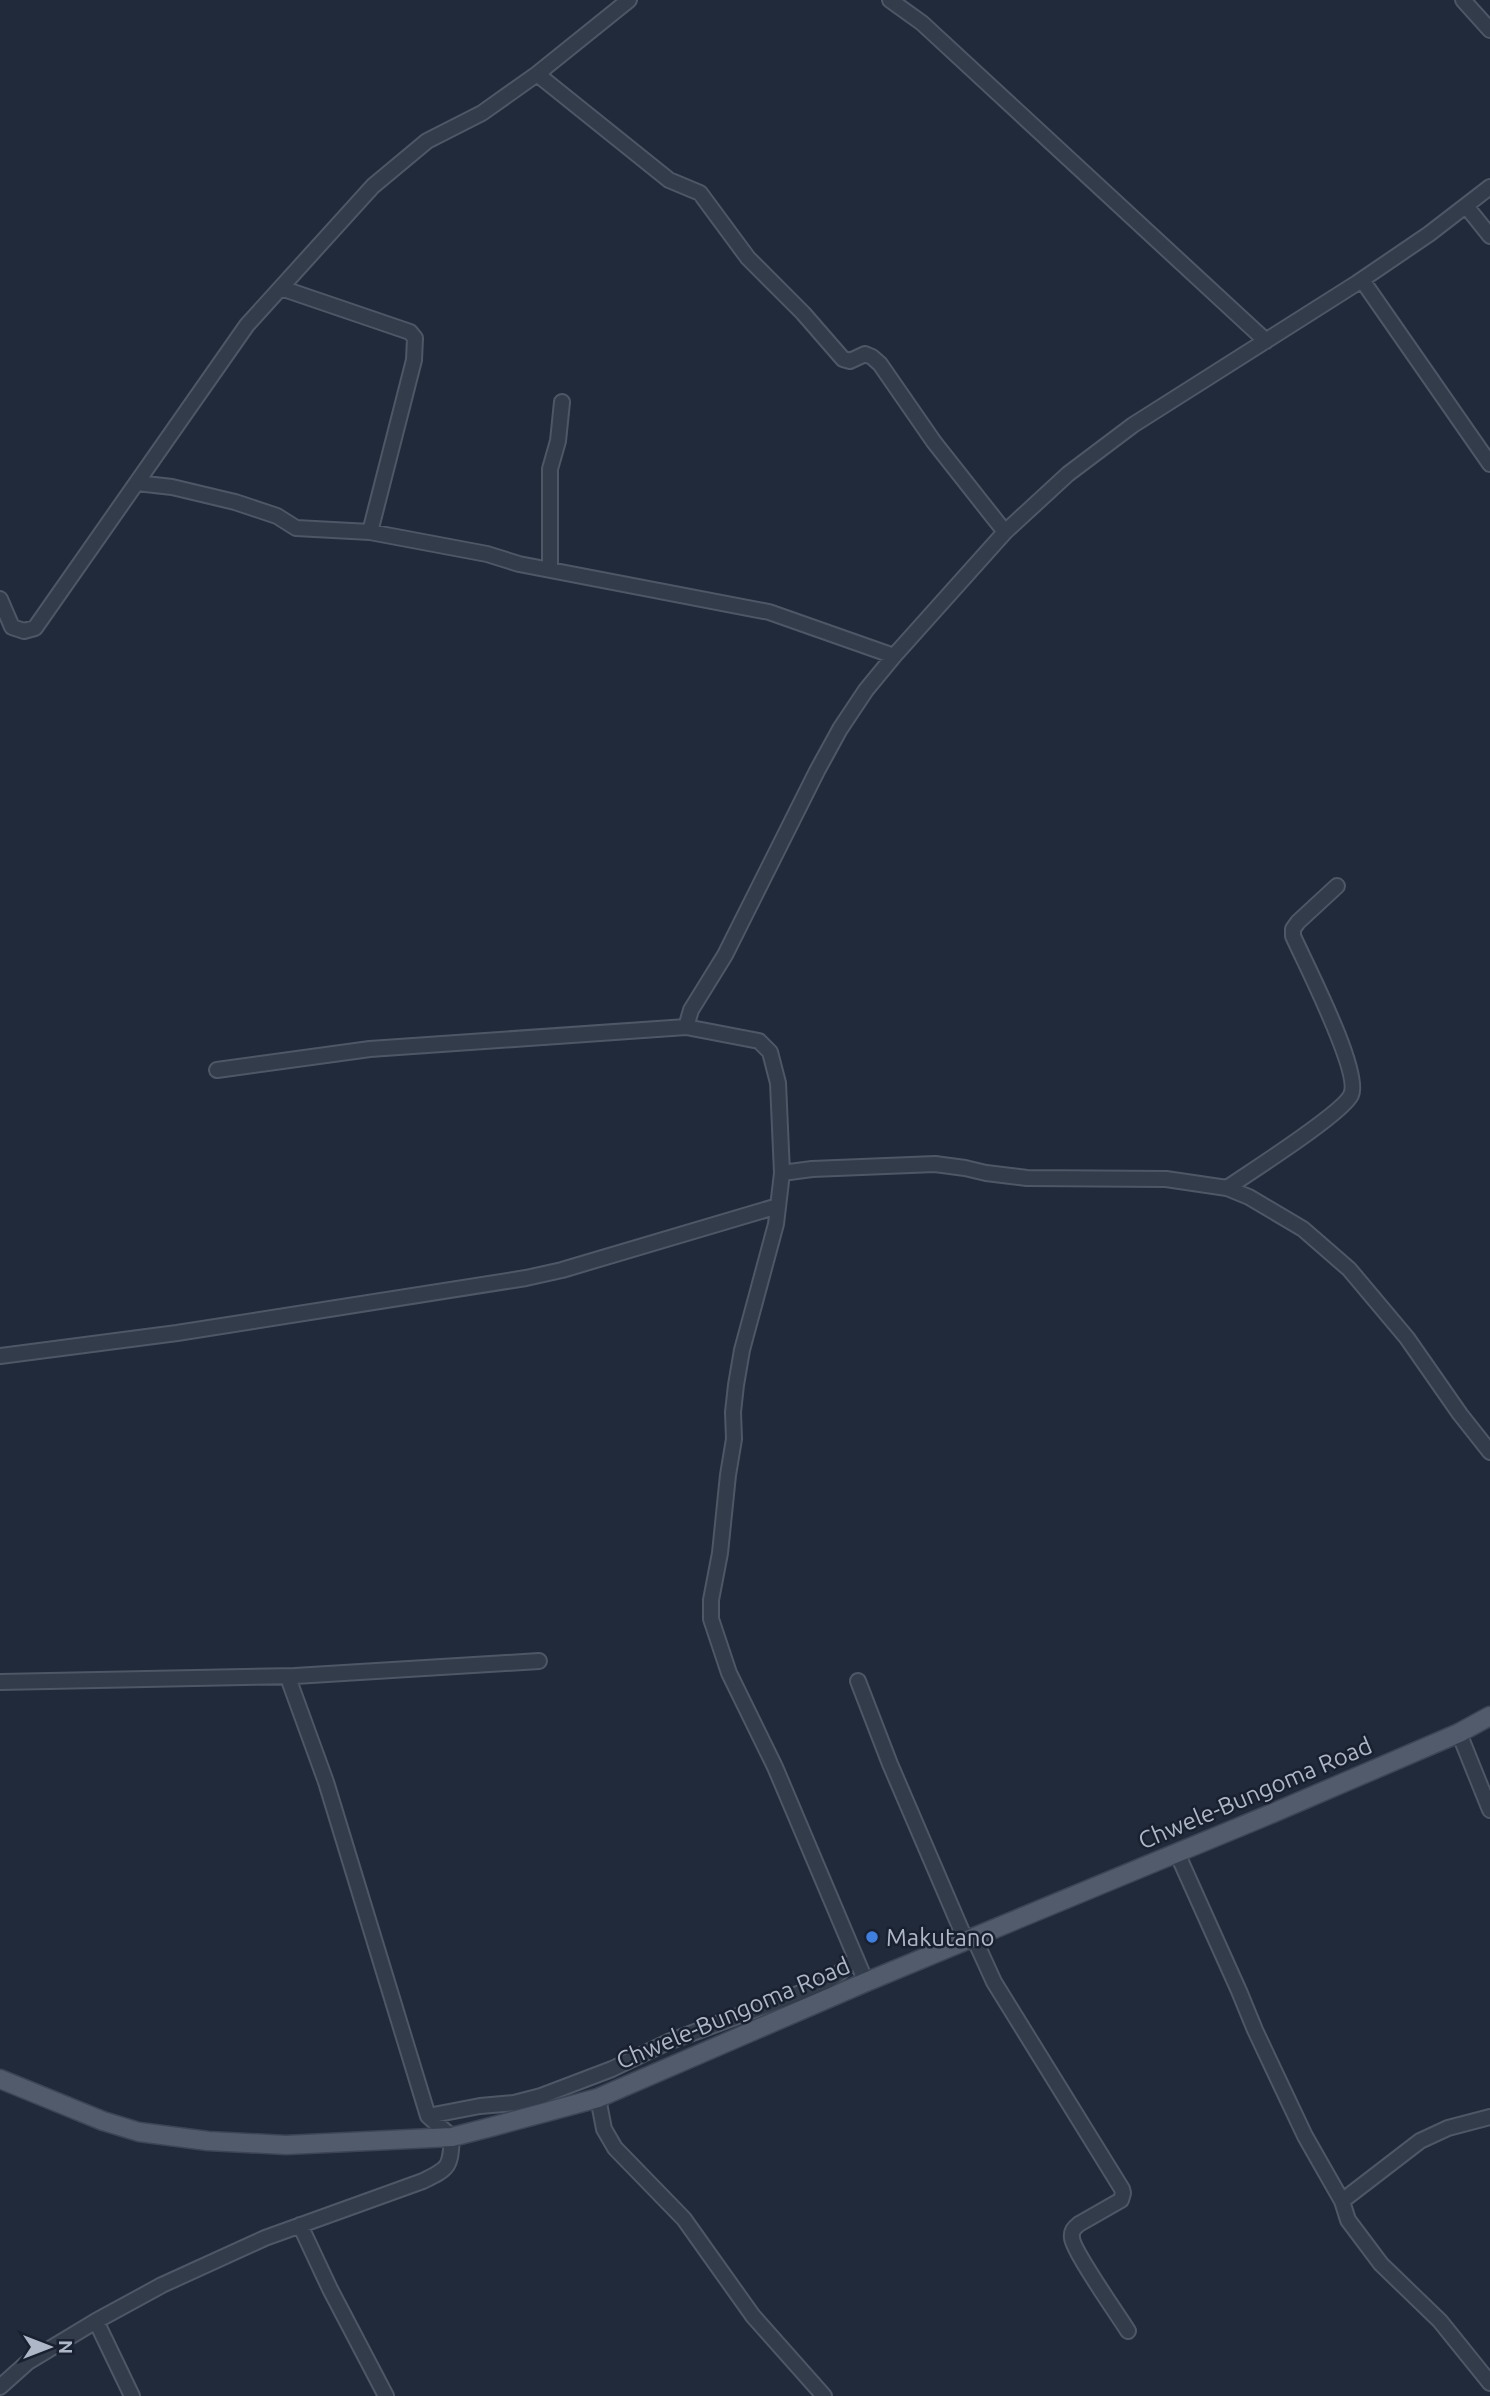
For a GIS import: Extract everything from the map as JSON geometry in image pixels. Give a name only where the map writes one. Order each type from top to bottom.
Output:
[{"type":"main road","name":"Chwele-Bungoma Road","points":[[0,2079],[103,2121],[139,2132],[208,2141],[286,2145],[452,2137],[598,2098],[866,1982],[1459,1733],[1490,1716]]},
{"type":"street","points":[[0,599],[12,627],[24,631],[35,628],[247,325],[373,186],[415,149],[482,113],[537,74],[629,0]]},
{"type":"street","points":[[890,0],[922,23],[1266,341]]},
{"type":"street","points":[[1463,0],[1490,30]]},
{"type":"street","points":[[537,74],[669,180],[699,193],[748,258],[844,359],[850,361],[864,354],[872,356],[934,442],[1005,532]]},
{"type":"street","points":[[686,1027],[691,1010],[725,954],[822,760],[866,690],[1005,532],[1068,474],[1133,425],[1362,280],[1490,187]]},
{"type":"street","points":[[1465,206],[1490,236]]},
{"type":"street","points":[[1362,280],[1490,464]]},
{"type":"street","points":[[281,288],[410,332],[415,338],[414,360],[370,532]]},
{"type":"street","points":[[550,569],[550,469],[558,441],[562,402]]},
{"type":"street","points":[[137,483],[172,487],[235,502],[277,516],[296,528],[370,532],[769,612],[894,656]]},
{"type":"street","points":[[1227,1188],[1331,1115],[1351,1097],[1354,1087],[1348,1061],[1293,936],[1293,929],[1298,922],[1336,886]]},
{"type":"street","points":[[217,1070],[370,1049],[686,1027],[759,1041],[770,1052],[778,1083],[782,1173],[776,1224],[742,1350],[736,1385],[734,1440],[710,1619],[729,1673],[775,1767],[866,1982]]},
{"type":"street","points":[[782,1173],[812,1169],[935,1164],[986,1174],[1027,1178],[1166,1179],[1227,1188],[1249,1197],[1303,1229],[1349,1269],[1407,1338],[1490,1452]]},
{"type":"street","points":[[0,1356],[177,1333],[526,1278],[562,1270],[778,1206]]},
{"type":"street","points":[[0,1682],[295,1676],[539,1661]]},
{"type":"street","points":[[0,2387],[28,2362],[162,2285],[265,2238],[423,2181],[444,2171],[450,2159],[452,2137],[428,2116],[326,1782],[292,1690],[290,1683],[295,1676]]},
{"type":"street","points":[[858,1681],[890,1765],[970,1939],[1122,2189],[1121,2200],[1079,2224],[1072,2237],[1077,2252],[1128,2331]]},
{"type":"street","points":[[1459,1733],[1490,1810]]},
{"type":"street","points":[[1177,1853],[1255,2030],[1305,2136],[1342,2201],[1348,2220],[1381,2264],[1440,2321],[1490,2383]]},
{"type":"street","points":[[428,2116],[541,2096],[612,2069],[668,2042],[822,1985],[856,1958]]},
{"type":"street","points":[[750,2010],[758,2029]]},
{"type":"street","points":[[598,2098],[604,2129],[615,2148],[684,2220],[753,2316],[824,2396]]},
{"type":"street","points":[[1342,2201],[1420,2141],[1448,2129],[1490,2117]]},
{"type":"street","points":[[300,2225],[386,2396]]},
{"type":"street","points":[[96,2321],[132,2396]]},
{"type":"place","name":"Makutano","points":[[872,1937]]}]
